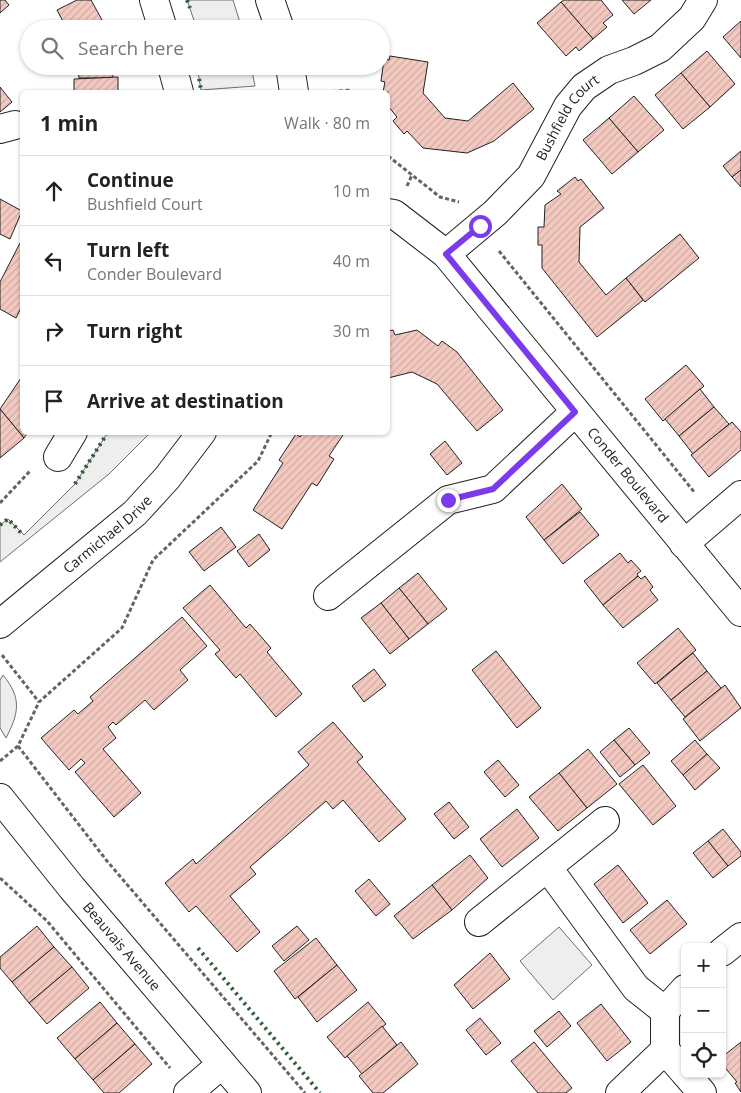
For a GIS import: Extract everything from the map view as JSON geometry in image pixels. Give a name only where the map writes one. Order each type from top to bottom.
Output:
[{"type":"street","points":[[154,0],[160,20]]},
{"type":"street","points":[[270,0],[277,20]]},
{"type":"street","name":"Bushfield Court","points":[[446,254],[480,226],[531,176],[568,106],[584,87],[608,70],[634,61],[660,48],[692,18],[703,0]]},
{"type":"street","points":[[174,75],[178,90]]},
{"type":"street","points":[[291,75],[294,90]]},
{"type":"street","name":"Conder Boulevard","points":[[390,213],[394,214],[446,254],[741,612]]},
{"type":"street","points":[[328,596],[448,500],[493,489],[575,412]]},
{"type":"street","points":[[58,457],[71,435]]},
{"type":"street","name":"Carmichael Drive","points":[[0,624],[135,513],[167,478],[200,435]]},
{"type":"street","points":[[684,544],[741,495]]},
{"type":"street","name":"Beauvais Avenue","points":[[0,798],[72,888],[247,1093]]},
{"type":"street","points":[[479,922],[605,821]]},
{"type":"street","points":[[548,868],[636,988],[665,1011]]},
{"type":"street","points":[[726,949],[741,937]]},
{"type":"street","points":[[681,994],[665,1011],[665,1050],[681,1069]]},
{"type":"street","points":[[620,1093],[665,1050]]},
{"type":"street","points":[[189,1092],[222,1064]]},
{"type":"street","points":[[689,1078],[702,1093]]},
{"type":"path","points":[[390,158],[440,197],[460,202],[715,517]]},
{"type":"path","points":[[0,761],[18,746],[39,702],[122,628],[153,560],[258,461],[271,435]]},
{"type":"path","points":[[0,504],[32,469],[58,457]]},
{"type":"path","points":[[0,652],[39,702]]},
{"type":"path","points":[[18,746],[108,861],[305,1093]]},
{"type":"path","points":[[0,878],[46,921],[189,1092]]},
{"type":"shaded area","points":[[187,0],[233,0],[239,20],[194,20]]},
{"type":"shaded area","points":[[198,75],[253,75],[255,86],[201,90]]},
{"type":"shaded area","points":[[106,435],[148,435],[109,474],[0,562],[0,525],[8,519],[24,535],[75,484]]},
{"type":"shaded area","points":[[3,675],[16,698],[14,721],[6,738],[0,728],[0,680]]},
{"type":"shaded area","points":[[559,927],[592,965],[553,1000],[520,961]]},
{"type":"building","points":[[0,0],[5,0],[9,5],[0,13]]},
{"type":"building","points":[[77,0],[91,0],[102,20],[62,20],[57,10]]},
{"type":"building","points":[[564,0],[601,0],[613,15],[603,23],[607,27],[593,39],[561,2]]},
{"type":"building","points":[[622,0],[651,0],[634,14]]},
{"type":"building","points":[[561,2],[593,39],[579,51],[576,47],[566,56],[537,23]]},
{"type":"building","points":[[741,21],[741,58],[723,37]]},
{"type":"building","points":[[707,51],[735,84],[710,107],[681,73]]},
{"type":"building","points":[[390,56],[428,62],[423,93],[445,118],[468,121],[513,83],[534,109],[494,141],[467,153],[423,148],[407,131],[404,134],[393,121],[397,117],[390,108],[390,90],[383,90],[385,82],[381,81],[382,75],[390,75]]},
{"type":"building","points":[[681,73],[710,107],[683,129],[655,95]]},
{"type":"building","points":[[79,75],[113,75],[113,78],[79,78]]},
{"type":"building","points":[[118,77],[118,90],[74,90],[74,79]]},
{"type":"building","points":[[0,87],[12,102],[0,112]]},
{"type":"building","points":[[634,96],[664,130],[638,152],[609,118]]},
{"type":"building","points":[[609,118],[638,152],[612,174],[583,140]]},
{"type":"building","points":[[741,151],[741,170],[732,177],[723,166]]},
{"type":"building","points":[[741,170],[741,187],[732,177]]},
{"type":"building","points":[[575,177],[578,181],[581,179],[604,208],[580,227],[579,262],[606,295],[626,278],[643,300],[597,337],[542,268],[542,245],[538,245],[538,227],[544,227],[545,205],[561,194],[557,191]]},
{"type":"building","points":[[0,199],[20,210],[20,216],[10,239],[0,234]]},
{"type":"building","points":[[680,234],[699,258],[645,302],[626,278]]},
{"type":"building","points":[[20,243],[20,310],[16,318],[0,309],[0,282]]},
{"type":"building","points":[[393,330],[395,335],[417,330],[438,346],[442,341],[457,352],[503,410],[477,431],[437,384],[412,372],[390,378],[390,331]]},
{"type":"building","points":[[686,365],[704,386],[663,421],[645,399]]},
{"type":"building","points":[[20,379],[20,433],[0,409]]},
{"type":"building","points":[[700,389],[714,407],[679,436],[665,419]]},
{"type":"building","points":[[714,407],[729,424],[693,454],[679,436]]},
{"type":"building","points":[[0,409],[24,438],[0,458]]},
{"type":"building","points":[[732,422],[741,432],[741,450],[709,477],[691,455]]},
{"type":"building","points":[[295,435],[300,437],[301,435],[343,435],[329,456],[334,459],[317,486],[312,483],[282,529],[253,510],[283,463],[279,460]]},
{"type":"building","points":[[445,441],[462,463],[447,475],[430,454]]},
{"type":"building","points":[[562,484],[582,509],[544,540],[526,517]]},
{"type":"building","points":[[580,512],[599,535],[563,564],[544,540]]},
{"type":"building","points":[[221,527],[236,547],[204,571],[189,552]]},
{"type":"building","points":[[259,534],[270,550],[249,567],[237,551]]},
{"type":"building","points":[[620,553],[628,563],[631,560],[641,571],[637,574],[638,576],[603,605],[584,581]]},
{"type":"building","points":[[418,573],[447,609],[428,624],[399,588]]},
{"type":"building","points":[[638,576],[641,579],[645,576],[653,587],[650,590],[658,600],[623,628],[603,605]]},
{"type":"building","points":[[210,585],[246,628],[250,624],[271,648],[267,652],[302,694],[276,717],[240,674],[236,678],[215,654],[220,650],[183,608]]},
{"type":"building","points":[[399,588],[428,624],[409,639],[381,603]]},
{"type":"building","points":[[381,603],[409,639],[390,654],[361,618]]},
{"type":"building","points":[[182,617],[207,646],[180,670],[188,680],[154,710],[145,700],[116,725],[113,722],[108,727],[116,738],[103,749],[141,793],[114,817],[75,772],[85,763],[81,759],[69,770],[41,738],[74,710],[78,714],[93,701],[90,697]]},
{"type":"building","points":[[678,628],[696,650],[655,684],[637,663]]},
{"type":"building","points":[[496,651],[541,708],[517,728],[472,670]]},
{"type":"building","points":[[693,653],[707,671],[671,700],[657,683]]},
{"type":"building","points":[[374,669],[386,685],[364,702],[352,686]]},
{"type":"building","points":[[707,671],[721,688],[685,717],[671,700]]},
{"type":"building","points":[[725,685],[741,708],[700,741],[683,719]]},
{"type":"building","points":[[333,722],[363,757],[357,762],[406,819],[379,842],[343,800],[333,809],[326,801],[250,867],[256,874],[230,896],[260,932],[237,952],[196,906],[189,912],[165,883],[193,859],[196,864],[309,765],[298,752]]},
{"type":"building","points":[[629,728],[650,753],[635,765],[614,740]]},
{"type":"building","points":[[614,740],[635,765],[620,777],[600,752]]},
{"type":"building","points":[[695,740],[707,754],[683,775],[671,761]]},
{"type":"building","points":[[588,749],[617,784],[587,808],[559,773]]},
{"type":"building","points":[[707,754],[720,768],[695,790],[683,775]]},
{"type":"building","points":[[498,760],[519,785],[505,797],[484,772]]},
{"type":"building","points":[[643,765],[676,806],[653,825],[619,784]]},
{"type":"building","points":[[559,773],[587,808],[558,831],[529,797]]},
{"type":"building","points":[[449,802],[469,827],[454,839],[434,814]]},
{"type":"building","points":[[517,809],[539,838],[502,867],[480,839]]},
{"type":"building","points":[[723,829],[741,852],[741,856],[728,866],[708,841]]},
{"type":"building","points":[[708,841],[728,866],[713,878],[693,853]]},
{"type":"building","points":[[470,855],[488,878],[452,910],[432,885]]},
{"type":"building","points":[[618,865],[648,903],[623,923],[594,884]]},
{"type":"building","points":[[369,879],[390,904],[376,916],[355,891]]},
{"type":"building","points":[[432,885],[452,910],[413,939],[394,916]]},
{"type":"building","points":[[667,900],[687,924],[650,954],[630,930]]},
{"type":"building","points":[[37,926],[54,947],[12,982],[0,968],[0,957]]},
{"type":"building","points":[[297,926],[309,940],[284,961],[272,946]]},
{"type":"building","points":[[316,938],[337,965],[295,999],[274,971]]},
{"type":"building","points":[[54,947],[72,967],[29,1003],[12,982]]},
{"type":"building","points":[[490,953],[510,979],[473,1009],[454,985]]},
{"type":"building","points":[[337,965],[357,990],[317,1022],[298,997]]},
{"type":"building","points":[[72,967],[89,988],[47,1024],[29,1003]]},
{"type":"building","points":[[100,1002],[117,1023],[75,1059],[57,1038]]},
{"type":"building","points":[[368,1002],[386,1024],[345,1058],[327,1037]]},
{"type":"building","points":[[601,1004],[631,1042],[607,1061],[577,1023]]},
{"type":"building","points":[[559,1011],[571,1026],[547,1047],[534,1031]]},
{"type":"building","points":[[480,1018],[501,1043],[486,1055],[466,1030]]},
{"type":"building","points":[[117,1023],[135,1044],[93,1080],[75,1059]]},
{"type":"building","points":[[382,1026],[397,1045],[362,1074],[347,1056]]},
{"type":"building","points":[[401,1042],[418,1064],[383,1093],[373,1093],[359,1076]]},
{"type":"building","points":[[534,1042],[572,1088],[566,1093],[538,1093],[511,1061]]},
{"type":"building","points":[[741,1042],[741,1092],[735,1083],[737,1082],[726,1069],[726,1054]]},
{"type":"building","points":[[135,1044],[152,1064],[119,1093],[104,1093],[93,1080]]},
{"type":"hedge","points":[[187,0],[190,8]]},
{"type":"hedge","points":[[198,75],[201,90]]},
{"type":"hedge","points":[[75,484],[106,435]]},
{"type":"hedge","points":[[0,525],[8,519],[23,535]]},
{"type":"hedge","points":[[198,948],[320,1093]]},
{"type":"route","points":[[448,500],[493,489],[575,412],[446,254],[480,226]]}]
